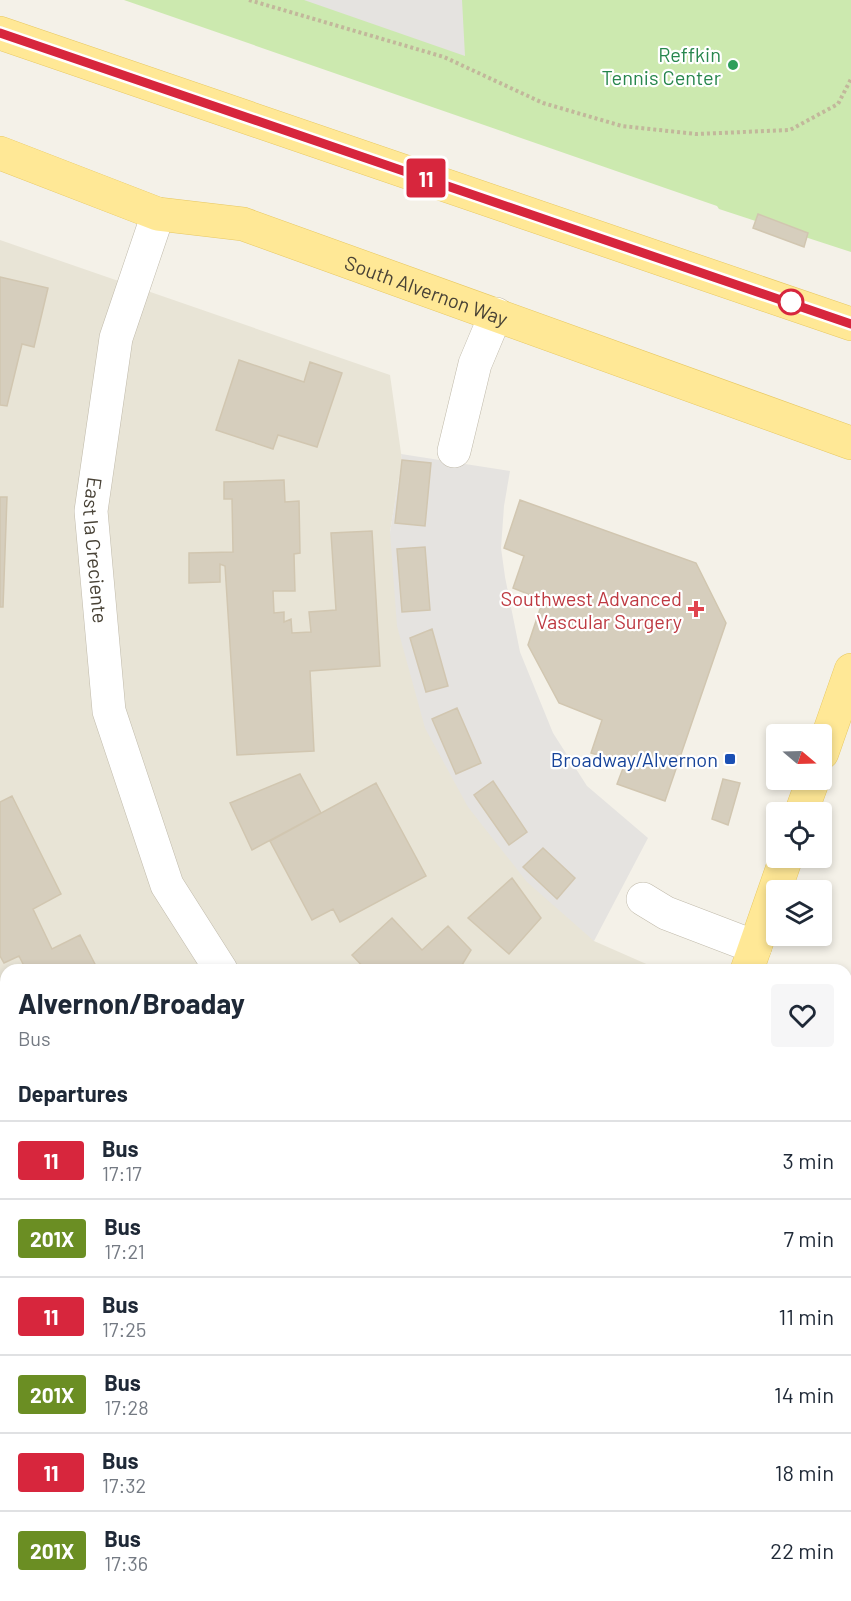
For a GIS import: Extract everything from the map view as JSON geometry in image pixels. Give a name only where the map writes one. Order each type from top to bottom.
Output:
[{"type":"main road","points":[[0,33],[851,324]]},
{"type":"main road","name":"South Alvernon Way","points":[[0,153],[158,214],[243,224],[851,443]]},
{"type":"main road","points":[[832,724],[851,669]]},
{"type":"main road","points":[[751,959],[783,868]]},
{"type":"street","name":"East la Creciente","points":[[158,214],[116,338],[91,511],[109,711],[167,885],[217,964]]},
{"type":"street","points":[[454,451],[476,364],[496,314]]},
{"type":"street","points":[[643,899],[751,959]]},
{"type":"path","points":[[249,0],[444,57],[543,103],[622,126],[696,134],[789,130],[838,104],[851,79]]},
{"type":"shaded area","points":[[304,0],[462,0],[465,56]]},
{"type":"shaded area","points":[[0,240],[390,375],[402,460],[390,532],[594,941],[646,964],[0,964]]},
{"type":"shaded area","points":[[401,454],[510,471],[504,506],[501,548],[520,652],[553,733],[587,786],[648,838],[594,941],[527,882],[468,807],[425,728],[397,626],[390,532],[402,460]]},
{"type":"green space","points":[[124,0],[851,0],[851,252],[719,209],[717,206]]},
{"type":"building","points":[[758,214],[808,233],[804,247],[753,228]]},
{"type":"building","points":[[0,277],[48,288],[34,347],[22,344],[7,406],[0,405]]},
{"type":"building","points":[[239,360],[304,382],[310,362],[342,373],[317,447],[278,435],[273,449],[216,430]]},
{"type":"building","points":[[402,460],[431,463],[425,526],[395,523]]},
{"type":"building","points":[[284,480],[285,502],[299,501],[300,553],[294,554],[295,591],[273,591],[274,613],[284,612],[284,622],[291,619],[292,633],[311,632],[309,612],[336,610],[331,533],[372,531],[380,666],[310,671],[314,751],[237,755],[225,566],[220,564],[220,582],[189,583],[189,553],[233,552],[232,499],[224,499],[224,482]]},
{"type":"building","points":[[0,497],[7,497],[3,607],[0,607]]},
{"type":"building","points":[[520,500],[696,563],[726,623],[665,801],[617,784],[625,763],[591,753],[602,720],[559,703],[528,645],[543,600],[513,588],[524,556],[504,548]]},
{"type":"building","points":[[425,547],[430,610],[402,612],[397,549]]},
{"type":"building","points":[[432,629],[448,686],[426,692],[410,638]]},
{"type":"building","points":[[457,708],[481,763],[456,774],[432,719]]},
{"type":"building","points":[[300,774],[321,813],[252,850],[230,803]]},
{"type":"building","points":[[723,779],[740,783],[728,825],[712,819]]},
{"type":"building","points":[[493,781],[527,832],[509,845],[474,795]]},
{"type":"building","points":[[376,783],[426,876],[340,922],[333,909],[312,920],[270,841]]},
{"type":"building","points":[[12,796],[61,894],[33,909],[52,949],[80,935],[95,964],[23,964],[19,956],[4,963],[0,956],[0,802]]},
{"type":"building","points":[[543,848],[575,878],[557,899],[523,867]]},
{"type":"building","points":[[512,878],[541,918],[509,954],[468,918]]},
{"type":"building","points":[[392,918],[422,950],[448,926],[471,950],[463,964],[360,964],[352,955]]},
{"type":"bus line","name":"11","points":[[0,33],[851,324]]},
{"type":"place","name":"Reffkin Tennis Center","points":[[733,65]]},
{"type":"place","name":"Southwest Advanced Vascular Surgery","points":[[696,609]]},
{"type":"place","name":"Broadway/Alvernon","points":[[730,759]]}]
